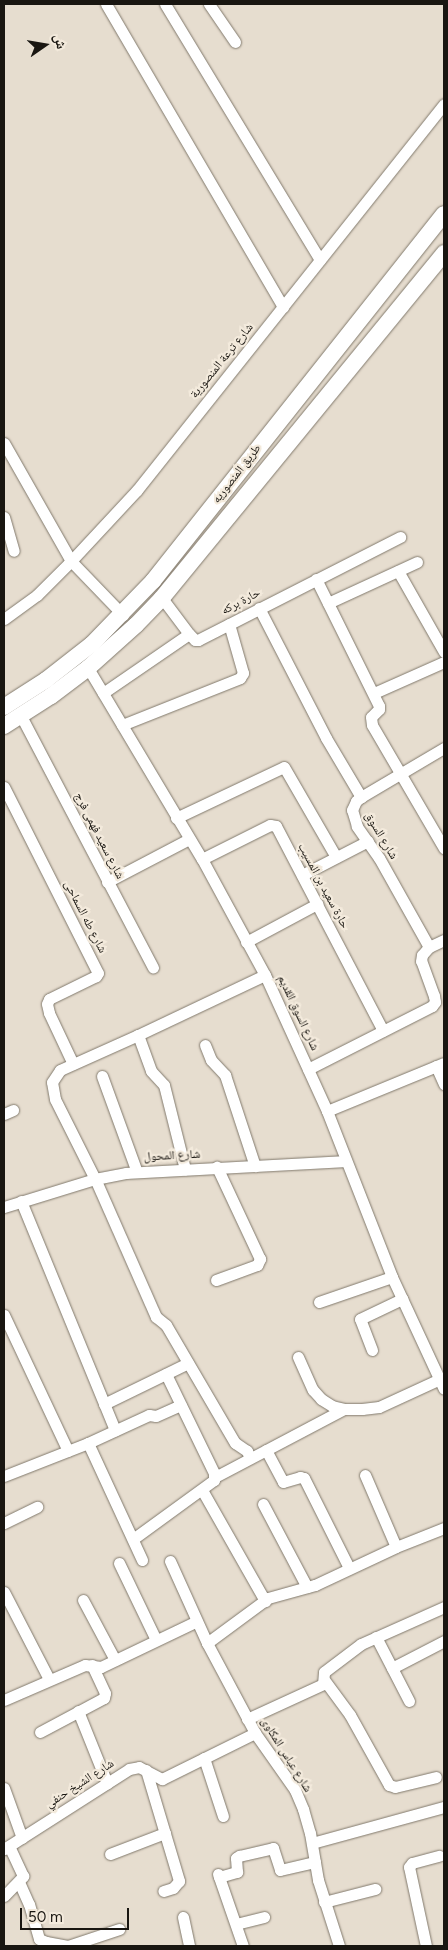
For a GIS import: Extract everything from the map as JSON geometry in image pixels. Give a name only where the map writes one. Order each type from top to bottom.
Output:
[{"type":"main road","name":"طريق المنصوريه","points":[[4,707],[69,663],[123,615],[153,581],[444,214]]},
{"type":"main road","name":"طريق المنصوريه","points":[[4,726],[22,716],[88,668],[136,625],[162,598],[444,253]]},
{"type":"street","points":[[106,4],[283,307]]},
{"type":"street","points":[[165,4],[320,260]]},
{"type":"street","points":[[209,4],[235,42]]},
{"type":"street","name":"شارع ترعة المنصورية","points":[[4,618],[75,566],[444,104]]},
{"type":"street","points":[[4,443],[75,566],[108,597],[123,615]]},
{"type":"street","points":[[4,517],[14,551]]},
{"type":"street","name":"حارة بركه","points":[[189,634],[195,640],[198,640],[400,537]]},
{"type":"street","points":[[328,603],[417,562]]},
{"type":"street","points":[[398,570],[444,652]]},
{"type":"street","points":[[316,579],[380,707],[371,717],[372,725],[444,848]]},
{"type":"street","points":[[103,693],[189,634],[162,598]]},
{"type":"street","points":[[259,608],[326,738],[361,797]]},
{"type":"street","points":[[122,725],[240,678],[243,674],[229,624]]},
{"type":"street","points":[[374,693],[444,662]]},
{"type":"street","name":"شارع السوق القديم","points":[[88,668],[202,859],[265,975],[327,1111],[392,1277],[442,1384]]},
{"type":"street","name":"شارع سعيد فهمى فرج","points":[[22,716],[153,967]]},
{"type":"street","name":"شارع السوق","points":[[429,947],[353,816],[353,805],[361,797],[399,773],[444,748]]},
{"type":"street","points":[[176,818],[284,766],[336,857]]},
{"type":"street","name":"شارع طه السماحى","points":[[4,787],[98,973],[96,976],[49,999],[47,1004],[49,1014],[73,1064]]},
{"type":"street","name":"حارة سعيد بن المسيب","points":[[202,859],[272,825],[276,826],[384,1031]]},
{"type":"street","points":[[107,882],[189,839]]},
{"type":"street","points":[[302,875],[368,841]]},
{"type":"street","points":[[246,942],[317,904]]},
{"type":"street","points":[[308,1069],[428,1009],[434,1002],[421,961],[429,947],[444,940]]},
{"type":"street","points":[[250,1458],[247,1451],[235,1443],[166,1325],[156,1317],[95,1179],[55,1098],[52,1087],[54,1077],[60,1070],[265,975]]},
{"type":"street","points":[[138,1035],[151,1070],[164,1084],[185,1169]]},
{"type":"street","points":[[204,1045],[211,1060],[224,1075],[255,1166]]},
{"type":"street","points":[[327,1111],[440,1065],[444,1084]]},
{"type":"street","points":[[102,1076],[137,1172]]},
{"type":"street","name":"شارع المحول","points":[[4,1207],[95,1179],[137,1172],[346,1161]]},
{"type":"street","points":[[216,1280],[257,1265],[260,1259],[217,1167]]},
{"type":"street","points":[[22,1201],[115,1430]]},
{"type":"street","points":[[319,1302],[392,1277]]},
{"type":"street","points":[[372,1350],[360,1319],[402,1299]]},
{"type":"street","points":[[4,1314],[68,1451]]},
{"type":"street","points":[[298,1357],[313,1390],[321,1399],[332,1406],[344,1409],[362,1409],[378,1406],[442,1384]]},
{"type":"street","points":[[104,1404],[188,1363]]},
{"type":"street","points":[[132,1539],[212,1484],[214,1477],[166,1374]]},
{"type":"street","points":[[4,1476],[88,1443],[149,1414],[156,1416],[181,1405]]},
{"type":"street","points":[[214,1477],[344,1409]]},
{"type":"street","points":[[88,1443],[142,1560]]},
{"type":"street","points":[[266,1450],[283,1482],[300,1477],[304,1478],[349,1568]]},
{"type":"street","points":[[365,1475],[396,1547]]},
{"type":"street","points":[[202,1490],[265,1601]]},
{"type":"street","points":[[263,1504],[307,1587]]},
{"type":"street","points":[[4,1523],[37,1507]]},
{"type":"street","points":[[207,1643],[265,1601],[278,1594],[307,1587],[396,1547],[444,1528]]},
{"type":"street","name":"شارع عباس المكاوى","points":[[170,1560],[207,1643],[247,1719],[295,1790],[303,1809],[312,1843],[335,1945]]},
{"type":"street","points":[[119,1563],[156,1640]]},
{"type":"street","points":[[4,1592],[49,1679]]},
{"type":"street","points":[[83,1600],[116,1660]]},
{"type":"street","points":[[436,1777],[394,1787],[389,1785],[350,1715],[324,1681],[324,1672],[361,1644],[444,1607]]},
{"type":"street","points":[[4,1700],[85,1665],[101,1667],[197,1621]]},
{"type":"street","points":[[376,1637],[409,1701]]},
{"type":"street","points":[[392,1668],[444,1641]]},
{"type":"street","points":[[40,1732],[78,1711],[100,1702],[105,1696],[92,1665]]},
{"type":"street","points":[[247,1719],[319,1686],[324,1681]]},
{"type":"street","points":[[78,1711],[106,1783]]},
{"type":"street","name":"شارع الشيخ حنفي","points":[[6,1848],[129,1769],[139,1767],[162,1778],[255,1733]]},
{"type":"street","points":[[204,1758],[223,1816]]},
{"type":"street","points":[[146,1770],[179,1881],[173,1888],[163,1891]]},
{"type":"street","points":[[4,1788],[22,1838]]},
{"type":"street","points":[[312,1843],[444,1807]]},
{"type":"street","points":[[110,1854],[165,1833]]},
{"type":"street","points":[[4,1896],[19,1882],[23,1875],[6,1848]]},
{"type":"street","points":[[243,1946],[218,1876],[237,1872],[236,1858],[239,1856],[273,1848],[280,1870],[315,1862]]},
{"type":"street","points":[[426,1946],[409,1867],[412,1863],[439,1856]]},
{"type":"street","points":[[19,1882],[29,1904],[39,1939],[68,1946],[118,1929]]},
{"type":"street","points":[[324,1902],[375,1889]]},
{"type":"street","points":[[183,1917],[189,1946]]},
{"type":"street","points":[[236,1924],[264,1917]]}]
